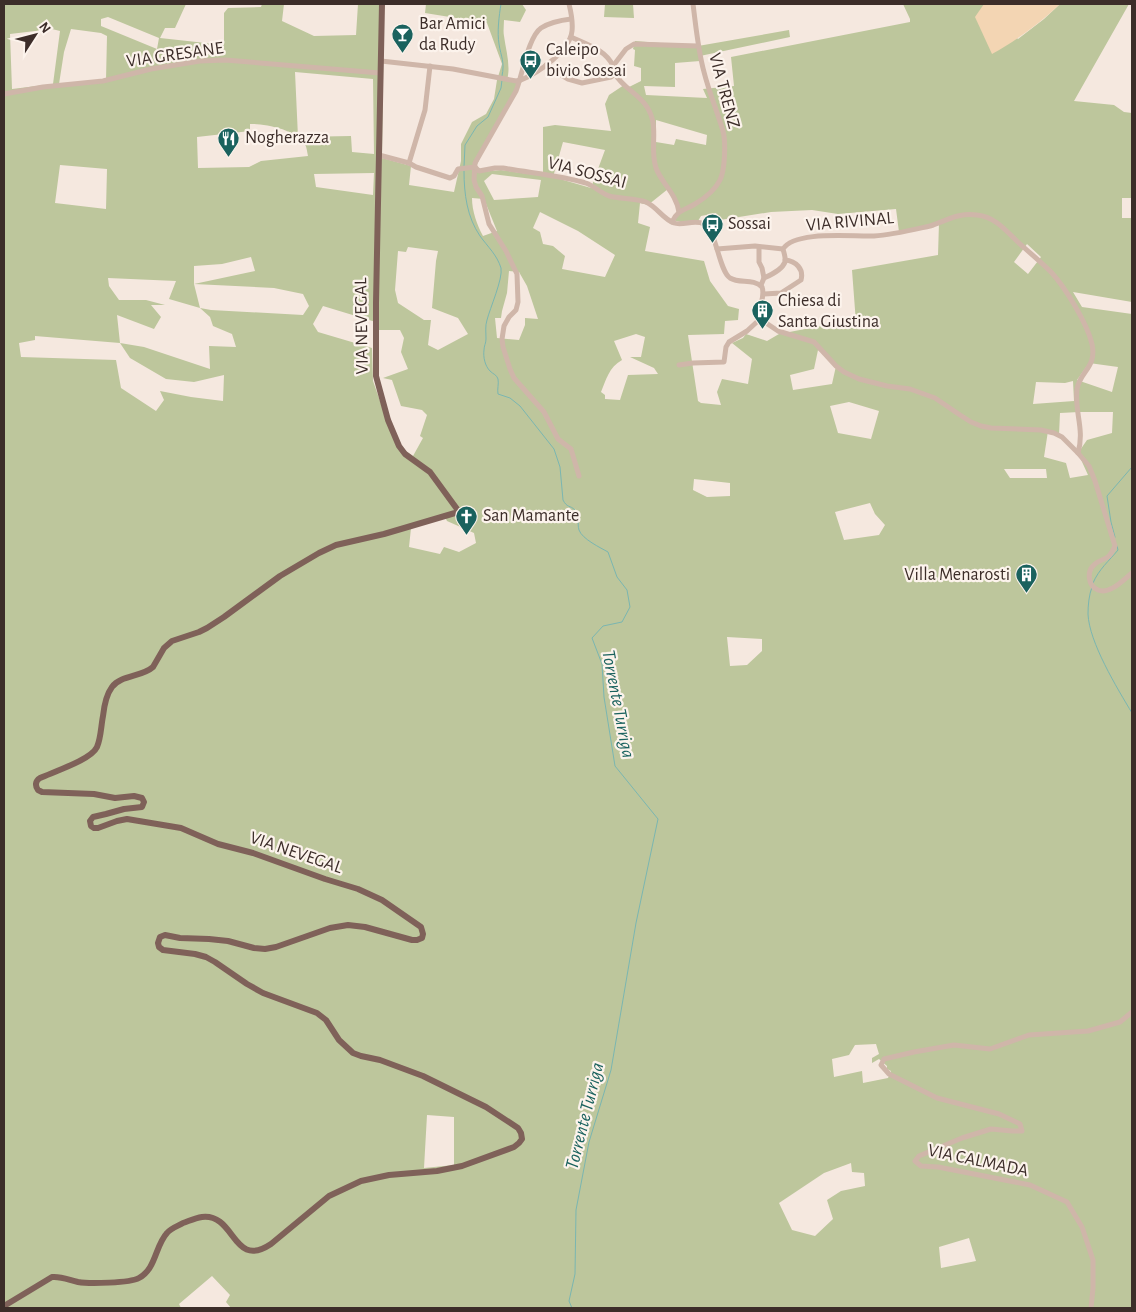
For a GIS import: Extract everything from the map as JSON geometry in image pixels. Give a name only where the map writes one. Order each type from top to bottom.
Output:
[{"type":"main road","name":"VIA NEVEGAL","points":[[4,1306],[52,1277],[85,1283],[137,1280],[148,1270],[167,1233],[182,1224],[200,1217],[209,1217],[220,1222],[241,1246],[246,1250],[253,1251],[271,1244],[328,1196],[360,1181],[389,1175],[437,1171],[462,1166],[514,1147],[522,1139],[518,1128],[486,1107],[423,1076],[354,1052],[339,1040],[326,1020],[317,1013],[258,990],[206,957],[163,950],[159,948],[158,943],[160,937],[167,935],[180,938],[218,940],[265,949],[330,928],[348,925],[365,927],[417,940],[422,938],[423,931],[416,924],[382,900],[367,893],[253,852],[218,844],[181,828],[127,819],[98,828],[94,828],[90,824],[93,816],[124,809],[141,808],[144,806],[142,798],[134,796],[119,798],[94,794],[42,792],[36,786],[36,781],[40,778],[86,758],[94,751],[98,744],[107,699],[113,686],[119,681],[151,669],[164,648],[172,641],[207,628],[280,576],[330,547],[384,534],[456,512],[457,510],[430,472],[409,457],[399,446],[388,420],[376,376],[382,4]]},
{"type":"street","points":[[381,61],[430,66],[516,81],[521,80],[557,58],[568,44],[573,29],[569,4]]},
{"type":"street","name":"VIA TRENZ","points":[[672,222],[679,212],[695,204],[710,193],[718,184],[724,168],[724,133],[710,96],[698,46],[693,4]]},
{"type":"street","points":[[571,18],[540,29],[534,37],[525,58],[521,80],[516,91],[473,167],[475,183],[482,196],[489,224],[517,274],[518,302],[516,310],[504,326],[502,338],[510,369],[514,378],[544,412],[558,439],[572,448],[579,476]]},
{"type":"street","points":[[571,36],[608,58],[621,82],[642,101],[652,115],[654,122],[655,164],[676,199],[679,212]]},
{"type":"street","points":[[613,66],[626,49],[634,44],[698,46]]},
{"type":"street","name":"VIA GRESANE","points":[[4,94],[43,87],[103,81],[151,69],[200,61],[224,60],[380,74]]},
{"type":"street","points":[[546,65],[568,79],[582,83],[611,77],[615,74]]},
{"type":"street","points":[[410,163],[425,110],[430,66]]},
{"type":"street","points":[[379,155],[410,163],[416,167],[450,178],[460,168],[473,167]]},
{"type":"street","name":"VIA SOSSAI","points":[[473,167],[480,171],[503,168],[585,183],[612,196],[638,200],[649,204],[672,222]]},
{"type":"street","name":"VIA RIVINAL","points":[[783,249],[786,244],[820,235],[882,235],[931,225],[962,214],[980,215],[998,222],[1051,272],[1066,291],[1089,335],[1093,355],[1091,364],[1079,382],[1077,390],[1081,433],[1078,453]]},
{"type":"street","points":[[672,222],[698,222],[703,224],[709,229],[724,271],[729,278],[752,281],[762,285]]},
{"type":"street","points":[[717,249],[759,247],[783,249],[785,260],[779,270],[764,278]]},
{"type":"street","points":[[759,247],[759,262],[764,278],[762,285],[764,294],[759,312],[760,319],[772,328],[814,342],[844,372],[859,379],[910,389],[935,398],[971,422],[981,426],[1041,430],[1062,437],[1089,466],[1095,480],[1114,546],[1112,553],[1107,558],[1096,562],[1092,566],[1089,576],[1092,585],[1097,590],[1108,590],[1132,573]]},
{"type":"street","points":[[764,294],[781,293],[801,280],[802,274],[798,266],[793,262],[785,260]]},
{"type":"street","points":[[679,365],[724,362],[726,347],[729,342],[747,331],[760,319]]},
{"type":"street","name":"VIA CALMADA","points":[[1091,1308],[1093,1288],[1092,1260],[1082,1227],[1067,1202],[1030,1185],[938,1166],[921,1166],[915,1161],[919,1156],[962,1138],[992,1129],[1022,1130],[1020,1124],[999,1114],[936,1098],[889,1074],[881,1065],[884,1059],[954,1045],[990,1048],[1029,1035],[1088,1031],[1120,1022],[1132,1012]]},
{"type":"green space","points":[[4,4],[186,4],[175,28],[165,28],[160,38],[224,45],[224,13],[228,8],[261,7],[262,4],[284,4],[282,21],[314,36],[356,35],[358,4],[384,4],[382,158],[411,166],[409,185],[454,192],[461,161],[461,144],[472,122],[486,114],[494,99],[502,64],[487,23],[425,13],[426,4],[522,4],[526,10],[520,22],[504,20],[508,64],[507,80],[519,82],[476,167],[480,172],[501,170],[543,176],[543,127],[555,125],[611,131],[605,104],[609,95],[624,85],[627,88],[641,81],[641,68],[634,66],[635,50],[633,49],[635,41],[698,46],[789,30],[790,37],[700,56],[700,61],[675,63],[675,87],[644,86],[646,95],[707,98],[703,89],[734,86],[731,57],[910,22],[903,4],[983,4],[1018,39],[1060,4],[1129,4],[1074,101],[1114,105],[1124,112],[1132,113],[1132,198],[1122,198],[1122,218],[1132,218],[1132,302],[1073,292],[1082,307],[1132,314],[1132,1308],[231,1308],[226,1302],[230,1295],[212,1276],[179,1304],[181,1308],[4,1308]],"holes":[[[108,17],[159,38],[157,49],[101,26],[101,19]],[[52,29],[60,31],[53,84],[12,89],[10,34]],[[71,29],[101,33],[107,36],[106,80],[59,84],[64,52]],[[295,72],[373,79],[374,154],[352,152],[351,136],[298,137]],[[656,120],[707,135],[706,145],[676,139],[674,145],[656,142]],[[250,124],[256,124],[280,128],[301,139],[307,148],[308,156],[261,161],[249,167],[198,168],[197,137],[250,131]],[[563,142],[605,150],[591,188],[553,177]],[[60,165],[107,169],[106,209],[55,203]],[[374,173],[373,195],[316,187],[314,174]],[[492,174],[541,180],[538,197],[494,200],[484,181]],[[668,189],[679,214],[672,220],[681,222],[698,221],[701,216],[716,213],[720,220],[771,212],[812,210],[838,214],[896,209],[899,232],[939,223],[938,255],[852,270],[856,323],[826,325],[779,334],[767,341],[746,334],[743,338],[732,343],[752,359],[748,384],[722,379],[717,392],[721,405],[701,403],[698,401],[688,335],[724,334],[725,321],[738,320],[739,309],[728,306],[710,281],[704,261],[645,251],[650,227],[638,223],[640,203],[648,205]],[[472,198],[484,199],[497,231],[483,236],[473,208]],[[540,212],[578,231],[615,255],[605,277],[562,269],[565,256],[553,246],[543,244],[540,232],[533,228]],[[1027,244],[1041,257],[1028,274],[1014,262]],[[408,247],[438,251],[432,308],[458,318],[468,334],[438,350],[428,345],[431,320],[424,320],[398,303],[395,290],[398,251],[406,252]],[[251,257],[255,271],[194,284],[194,266],[222,264]],[[509,271],[519,272],[527,286],[538,319],[525,318],[525,325],[519,340],[497,338],[495,318],[501,318],[507,293]],[[108,278],[176,281],[169,299],[200,308],[210,317],[213,326],[232,334],[236,347],[209,346],[210,369],[144,347],[120,343],[117,315],[154,329],[161,317],[151,305],[165,305],[146,300],[119,300],[109,286]],[[194,284],[274,288],[303,294],[309,306],[303,315],[200,308]],[[323,306],[379,323],[379,330],[400,330],[404,338],[401,352],[408,369],[383,378],[392,380],[401,406],[422,410],[427,415],[420,436],[423,438],[413,456],[396,444],[386,418],[373,381],[372,348],[318,332],[313,324]],[[636,334],[645,337],[641,357],[630,357],[654,368],[658,374],[628,375],[620,400],[605,399],[605,395],[601,392],[608,374],[622,360],[614,341]],[[35,336],[120,343],[130,358],[166,379],[194,382],[224,375],[223,401],[160,391],[164,400],[156,411],[121,388],[116,360],[21,357],[19,343],[35,340]],[[818,350],[836,366],[832,384],[793,390],[790,375],[814,369]],[[1089,363],[1118,367],[1112,392],[1077,380]],[[1073,381],[1074,401],[1033,404],[1036,382],[1065,383]],[[849,402],[879,411],[871,439],[838,433],[830,406]],[[1113,412],[1112,433],[1087,440],[1078,453],[1088,475],[1070,478],[1066,463],[1044,457],[1048,431],[1059,435],[1060,413]],[[1004,469],[1046,469],[1047,478],[1010,478]],[[694,479],[730,483],[730,496],[707,497],[693,490]],[[870,503],[875,514],[885,525],[879,535],[844,540],[835,512]],[[445,517],[447,521],[474,533],[476,543],[459,552],[444,547],[440,554],[409,547],[411,528]],[[727,637],[762,639],[762,651],[747,665],[730,666]],[[876,1044],[879,1054],[872,1058],[872,1063],[879,1059],[891,1071],[888,1078],[863,1083],[862,1071],[834,1077],[832,1059],[849,1055],[855,1045]],[[427,1115],[454,1117],[454,1165],[424,1168]],[[851,1163],[852,1172],[864,1173],[865,1186],[841,1191],[827,1200],[833,1219],[815,1236],[792,1230],[779,1203],[824,1173]],[[969,1238],[976,1261],[941,1268],[939,1247]]]},
{"type":"green space","points":[[605,4],[633,4],[634,18],[604,17]]},
{"type":"sand","points":[[984,4],[1060,4],[1028,31],[992,54],[975,17]]},
{"type":"waterway","name":"Torrente Turriga","points":[[501,4],[498,34],[503,63],[502,76]]},
{"type":"waterway","name":"Torrente Turriga","points":[[464,167],[465,145],[477,126],[488,117],[501,88],[502,80]]},
{"type":"waterway","name":"Torrente Turriga","points":[[464,171],[466,197],[472,221],[480,236],[495,255],[501,268],[498,286],[486,325],[484,347],[486,364],[488,369],[497,378],[498,394],[510,398],[520,406],[554,449],[560,467],[563,500],[577,512],[578,528],[584,537],[608,552],[617,577],[627,590],[630,607],[622,622],[603,626],[592,638],[602,664],[604,697],[615,766],[658,819],[636,923],[611,1070],[589,1142],[576,1210],[575,1274],[569,1301],[572,1308]]},
{"type":"waterway","points":[[1115,537],[1107,496],[1132,467]]},
{"type":"waterway","points":[[1093,583],[1101,569],[1118,550],[1117,546]]},
{"type":"waterway","points":[[1092,587],[1088,614],[1093,638],[1105,665],[1132,713]]},
{"type":"place","name":"Bar Amici da Rudy","points":[[403,53]]},
{"type":"place","name":"Caleipo bivio Sossai","points":[[530,79]]},
{"type":"place","name":"Nogherazza","points":[[229,157]]},
{"type":"place","name":"Sossai","points":[[712,243]]},
{"type":"place","name":"Chiesa di Santa Giustina","points":[[762,330]]},
{"type":"place","name":"San Mamante","points":[[467,535]]},
{"type":"place","name":"Villa Menarosti","points":[[1026,594]]}]
